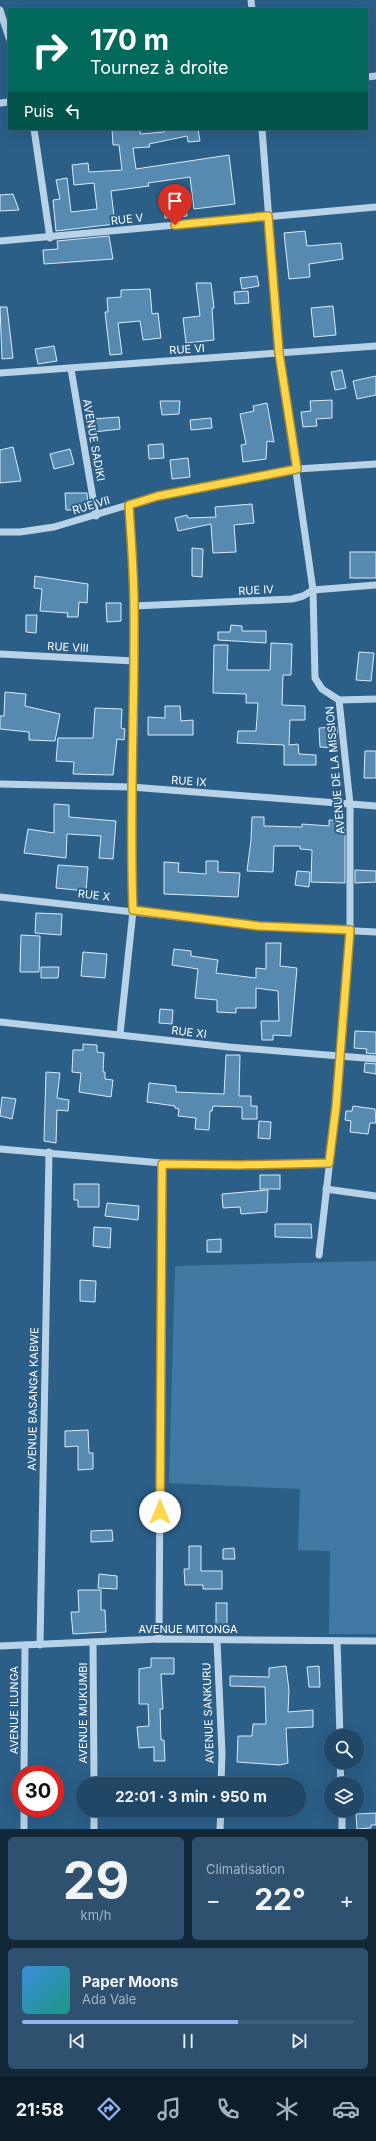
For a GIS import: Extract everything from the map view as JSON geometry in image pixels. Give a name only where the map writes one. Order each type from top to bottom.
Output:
[{"type":"street","points":[[0,10],[8,35]]},
{"type":"street","points":[[34,130],[50,238]]},
{"type":"street","name":"AVENUE DE LA MISSION","points":[[262,130],[279,353],[297,469],[313,590],[315,678],[322,689],[339,700],[350,804],[350,930],[336,1107],[319,1255]]},
{"type":"street","name":"RUE V","points":[[0,242],[376,207]]},
{"type":"street","name":"RUE VI","points":[[0,373],[376,346]]},
{"type":"street","name":"AVENUE SADIKI","points":[[71,369],[96,516]]},
{"type":"street","name":"RUE VII","points":[[0,532],[20,532],[54,527],[96,516],[158,496],[297,469],[376,464]]},
{"type":"street","points":[[120,1034],[133,910],[131,787],[134,606],[129,505]]},
{"type":"street","name":"RUE IV","points":[[134,606],[292,599],[303,596],[313,590],[376,585]]},
{"type":"street","name":"RUE VIII","points":[[0,654],[134,661]]},
{"type":"street","points":[[339,700],[376,699]]},
{"type":"street","name":"RUE IX","points":[[0,784],[131,787],[376,806]]},
{"type":"street","name":"RUE X","points":[[0,897],[133,910],[259,926],[376,932]]},
{"type":"street","name":"RUE XI","points":[[0,1022],[229,1047],[376,1059]]},
{"type":"street","points":[[0,1149],[50,1152],[162,1164],[239,1165],[329,1163]]},
{"type":"street","name":"AVENUE BASANGA KABWE","points":[[40,1645],[50,1152]]},
{"type":"street","points":[[159,1639],[162,1164]]},
{"type":"street","points":[[326,1189],[376,1196]]},
{"type":"street","name":"AVENUE MITONGA","points":[[0,1646],[159,1639],[376,1641]]},
{"type":"street","name":"AVENUE SANKURU","points":[[217,1640],[222,1753],[221,1777]]},
{"type":"street","points":[[337,1641],[340,1729]]},
{"type":"street","name":"AVENUE MUKUMBI","points":[[93,1642],[94,1777]]},
{"type":"street","name":"AVENUE ILUNGA","points":[[24,1765],[25,1646]]},
{"type":"street","points":[[24,1817],[24,1829]]},
{"type":"street","points":[[94,1817],[94,1829]]},
{"type":"street","points":[[220,1829],[221,1817]]},
{"type":"street","points":[[342,1817],[342,1829]]},
{"type":"shaded area","points":[[376,1261],[376,1634],[329,1634],[330,1551],[298,1550],[300,1489],[169,1483],[175,1266]]},
{"type":"building","points":[[112,130],[140,130],[140,134],[164,132],[164,130],[198,130],[200,141],[188,142],[187,136],[149,144],[150,147],[133,148],[136,169],[229,155],[235,204],[194,209],[190,177],[148,183],[149,186],[111,191],[115,224],[56,231],[53,200],[60,199],[56,180],[67,178],[71,212],[97,209],[94,183],[74,185],[72,165],[88,163],[89,172],[122,170],[119,145],[113,145]]},
{"type":"building","points":[[13,194],[19,210],[0,211],[0,195]]},
{"type":"building","points":[[186,202],[187,216],[165,218],[164,204]]},
{"type":"building","points":[[305,231],[307,246],[341,243],[343,259],[309,264],[310,277],[289,279],[284,233]]},
{"type":"building","points":[[109,236],[113,259],[44,264],[43,250],[58,249],[57,241]]},
{"type":"building","points":[[257,276],[259,286],[242,289],[240,278]]},
{"type":"building","points":[[196,283],[211,283],[214,308],[212,308],[214,340],[186,343],[183,318],[200,316]]},
{"type":"building","points":[[150,289],[152,314],[158,313],[161,338],[143,340],[140,321],[118,323],[122,354],[110,355],[105,312],[108,312],[107,298],[121,297],[121,290]]},
{"type":"building","points":[[248,291],[249,303],[235,304],[234,292]]},
{"type":"building","points":[[333,306],[336,335],[314,337],[311,308]]},
{"type":"building","points":[[0,307],[7,307],[13,358],[2,359]]},
{"type":"building","points":[[54,346],[57,361],[38,364],[35,349]]},
{"type":"building","points":[[342,370],[346,388],[335,390],[331,372]]},
{"type":"building","points":[[376,376],[376,395],[357,399],[353,381]]},
{"type":"building","points":[[332,400],[332,418],[316,419],[317,426],[303,427],[301,412],[311,411],[310,401]]},
{"type":"building","points":[[160,401],[180,401],[179,414],[162,415]]},
{"type":"building","points":[[267,403],[274,442],[267,441],[266,459],[243,462],[241,445],[246,444],[240,414],[254,411],[253,406]]},
{"type":"building","points":[[119,417],[120,429],[94,432],[93,419]]},
{"type":"building","points":[[211,418],[212,428],[191,430],[190,420]]},
{"type":"building","points":[[163,444],[164,458],[149,459],[148,445]]},
{"type":"building","points":[[13,447],[21,481],[0,483],[0,450]]},
{"type":"building","points":[[70,449],[74,464],[54,469],[50,454]]},
{"type":"building","points":[[188,458],[190,477],[172,479],[170,460]]},
{"type":"building","points":[[65,493],[87,493],[88,510],[66,510]]},
{"type":"building","points":[[252,504],[254,523],[234,525],[236,552],[213,553],[211,524],[178,531],[175,518],[187,515],[188,518],[216,517],[215,507]]},
{"type":"building","points":[[192,548],[203,549],[202,577],[192,576]]},
{"type":"building","points":[[350,552],[376,552],[376,578],[350,578]]},
{"type":"building","points":[[35,576],[88,584],[87,603],[79,602],[78,617],[67,617],[68,613],[40,611],[42,589],[34,588]]},
{"type":"building","points":[[106,603],[121,603],[121,621],[107,622]]},
{"type":"building","points":[[26,615],[37,615],[36,633],[26,632]]},
{"type":"building","points":[[231,625],[242,626],[242,631],[266,631],[266,643],[218,640],[218,632],[230,632]]},
{"type":"building","points":[[271,643],[292,644],[291,675],[283,675],[282,705],[305,706],[305,720],[290,720],[289,745],[298,744],[299,754],[316,755],[316,765],[284,765],[284,745],[237,743],[238,731],[256,731],[258,703],[246,703],[246,694],[213,693],[214,645],[228,645],[227,670],[270,670]]},
{"type":"building","points":[[359,652],[374,653],[371,681],[356,680]]},
{"type":"building","points":[[5,692],[26,694],[25,706],[60,714],[55,741],[29,740],[29,732],[0,729],[0,716],[4,716]]},
{"type":"building","points":[[165,706],[180,706],[181,721],[193,720],[193,735],[148,735],[148,717],[165,718]]},
{"type":"building","points":[[95,708],[122,709],[121,728],[125,729],[124,740],[117,739],[113,775],[73,774],[74,762],[56,761],[58,738],[93,738]]},
{"type":"building","points":[[337,727],[338,748],[320,747],[319,728]]},
{"type":"building","points":[[365,751],[376,751],[376,778],[364,778]]},
{"type":"building","points":[[54,804],[69,805],[69,817],[116,821],[113,859],[99,858],[101,836],[67,834],[66,858],[24,853],[28,829],[54,833]]},
{"type":"building","points":[[252,817],[264,817],[264,826],[302,827],[302,824],[329,826],[329,820],[343,821],[343,829],[345,830],[345,883],[311,882],[312,850],[300,849],[300,846],[274,846],[273,872],[247,871]]},
{"type":"building","points":[[206,861],[218,861],[218,872],[240,873],[238,897],[164,894],[164,862],[179,863],[178,872],[206,874]]},
{"type":"building","points":[[58,865],[88,867],[86,891],[56,888]]},
{"type":"building","points":[[355,870],[376,871],[376,882],[355,883]]},
{"type":"building","points":[[297,871],[310,872],[309,887],[295,885]]},
{"type":"building","points":[[36,913],[62,914],[61,935],[35,933]]},
{"type":"building","points":[[21,935],[40,936],[39,972],[20,972]]},
{"type":"building","points":[[266,943],[281,943],[280,966],[297,968],[291,1036],[273,1035],[273,1040],[262,1040],[261,1021],[279,1021],[278,991],[256,988],[256,1008],[236,1008],[236,1013],[217,1012],[217,1000],[195,998],[198,969],[172,965],[174,949],[191,951],[191,956],[218,960],[216,973],[256,978],[256,968],[266,969]]},
{"type":"building","points":[[83,952],[107,954],[105,978],[81,976]]},
{"type":"building","points":[[41,967],[59,967],[58,978],[41,978]]},
{"type":"building","points":[[160,1009],[173,1010],[172,1024],[159,1023]]},
{"type":"building","points":[[355,1031],[376,1032],[376,1054],[366,1053],[367,1049],[354,1048]]},
{"type":"building","points":[[83,1044],[97,1045],[97,1052],[104,1053],[103,1072],[105,1072],[105,1079],[113,1080],[111,1097],[79,1092],[81,1073],[72,1072],[73,1050],[83,1050]]},
{"type":"building","points":[[226,1055],[240,1055],[239,1096],[251,1096],[251,1106],[257,1106],[257,1119],[242,1119],[242,1107],[213,1106],[212,1111],[210,1111],[209,1130],[195,1129],[196,1118],[178,1116],[179,1109],[175,1108],[175,1106],[147,1102],[149,1083],[176,1086],[176,1092],[224,1094]]},
{"type":"building","points":[[365,1063],[376,1064],[376,1074],[364,1072]]},
{"type":"building","points":[[46,1072],[60,1073],[57,1098],[69,1100],[68,1111],[57,1110],[56,1143],[44,1141]]},
{"type":"building","points":[[2,1097],[16,1099],[12,1119],[0,1116]]},
{"type":"building","points":[[353,1106],[375,1109],[376,1123],[370,1123],[368,1134],[350,1132],[351,1121],[345,1120],[346,1111],[352,1111]]},
{"type":"building","points":[[259,1121],[271,1122],[270,1139],[258,1138]]},
{"type":"building","points":[[260,1175],[280,1175],[280,1189],[260,1189]]},
{"type":"building","points":[[74,1184],[99,1184],[99,1207],[78,1207],[78,1200],[74,1200]]},
{"type":"building","points":[[268,1190],[267,1212],[241,1214],[240,1207],[223,1208],[222,1194]]},
{"type":"building","points":[[107,1203],[139,1206],[138,1220],[105,1216]]},
{"type":"building","points":[[275,1224],[311,1224],[312,1238],[275,1237]]},
{"type":"building","points":[[94,1227],[111,1228],[110,1248],[93,1246]]},
{"type":"building","points":[[221,1239],[221,1252],[207,1252],[207,1240]]},
{"type":"building","points":[[80,1280],[96,1281],[95,1302],[80,1301]]},
{"type":"building","points":[[88,1430],[89,1453],[93,1453],[93,1469],[78,1470],[78,1446],[65,1447],[65,1431]]},
{"type":"building","points":[[112,1530],[113,1541],[91,1542],[91,1531]]},
{"type":"building","points":[[189,1546],[201,1546],[201,1571],[222,1571],[222,1589],[203,1589],[203,1585],[185,1585],[184,1569],[189,1569]]},
{"type":"building","points":[[234,1548],[235,1559],[223,1559],[223,1549]]},
{"type":"building","points":[[99,1574],[117,1576],[117,1589],[98,1588]]},
{"type":"building","points":[[78,1590],[101,1590],[101,1610],[105,1610],[106,1632],[73,1634],[71,1612],[79,1612]]},
{"type":"building","points":[[216,1603],[227,1603],[227,1625],[216,1625]]},
{"type":"building","points":[[151,1658],[174,1658],[174,1674],[161,1674],[163,1709],[160,1709],[161,1740],[164,1740],[165,1761],[154,1761],[154,1747],[139,1748],[137,1727],[149,1726],[148,1704],[139,1704],[139,1669],[151,1667]]},
{"type":"building","points":[[286,1666],[289,1690],[288,1712],[313,1710],[313,1727],[286,1728],[288,1763],[280,1765],[237,1762],[238,1736],[252,1736],[253,1724],[266,1724],[265,1687],[230,1686],[230,1676],[269,1677],[269,1668]]},
{"type":"building","points":[[319,1666],[320,1687],[309,1687],[307,1667]]},
{"type":"building","points":[[376,1813],[376,1825],[371,1825],[371,1828],[357,1829],[356,1817],[364,1817],[364,1814]]},
{"type":"route","points":[[160,1512],[162,1164],[239,1165],[329,1163],[336,1107],[350,930],[259,926],[202,920],[133,910],[131,787],[134,724],[134,606],[129,505],[158,496],[297,469],[279,353],[268,216],[175,225]]}]
